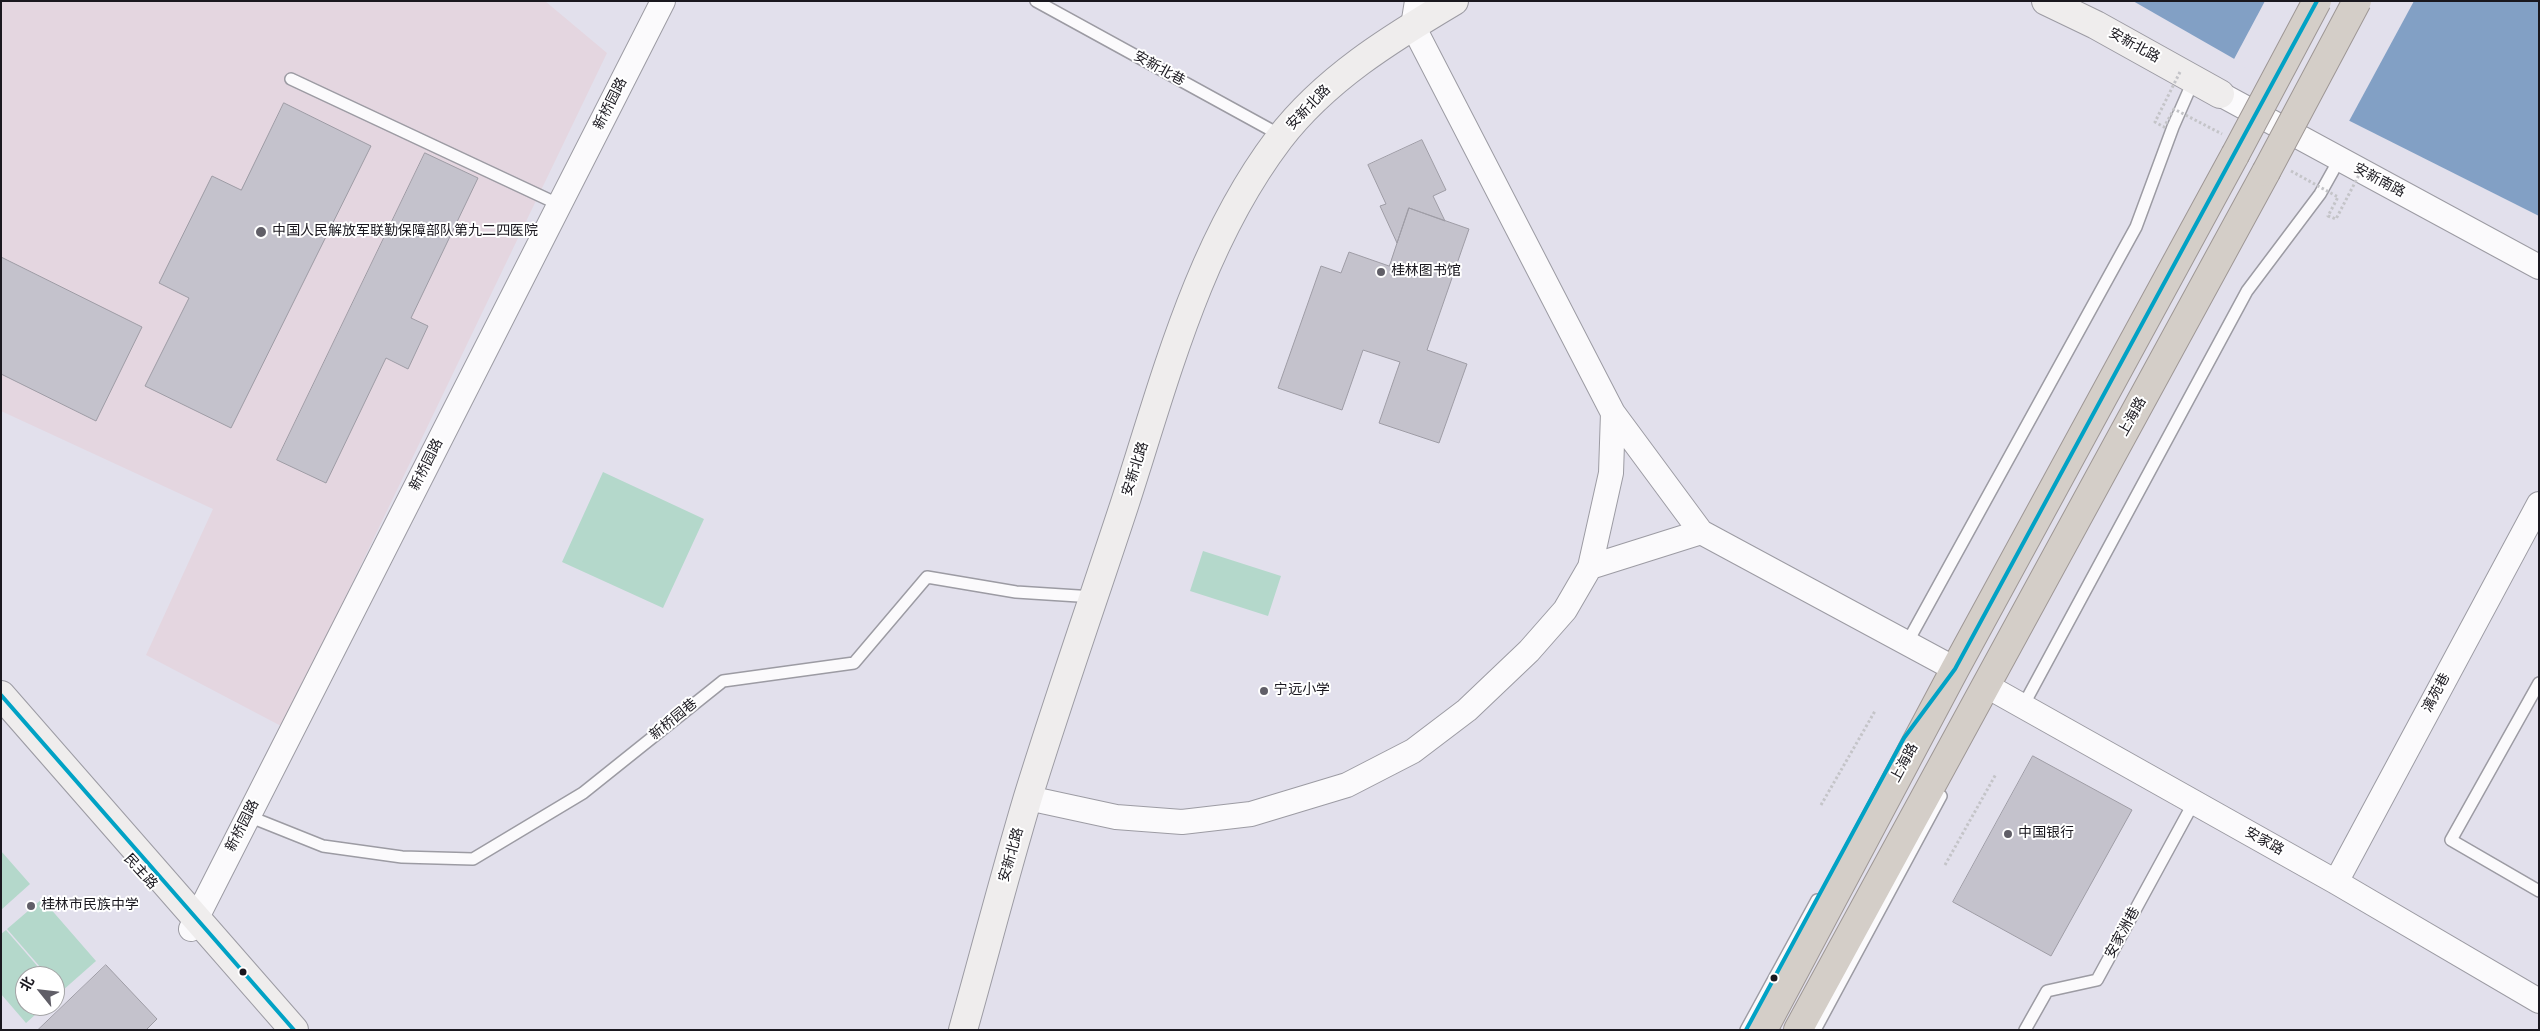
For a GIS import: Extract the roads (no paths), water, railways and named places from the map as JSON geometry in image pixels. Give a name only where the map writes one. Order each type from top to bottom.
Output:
[{"type":"highway","name":"上海路","points":[[1763,1030],[1955,669],[2317,1]]},
{"type":"highway","name":"上海路","points":[[1798,1030],[2269,167],[2357,1]]},
{"type":"street","name":"新桥园路","points":[[194,923],[663,1]]},
{"type":"street","name":"安新北路","points":[[963,1030],[1028,798],[1181,330],[1221,232],[1248,183],[1282,136],[1321,93],[1415,13],[1454,1]]},
{"type":"street","name":"安新北路","points":[[2046,1],[2096,25],[2220,94]]},
{"type":"street","points":[[1415,13],[1613,413],[1701,532],[1955,669]]},
{"type":"street","name":"安新南路","points":[[2220,94],[2539,267]]},
{"type":"street","points":[[1028,798],[1116,817],[1182,822],[1251,814],[1347,785],[1413,751],[1467,710],[1529,651],[1565,610],[1590,567],[1611,473],[1613,413]]},
{"type":"street","name":"漓苑巷","points":[[2336,882],[2539,504]]},
{"type":"street","points":[[1590,567],[1701,532]]},
{"type":"street","name":"安家路","points":[[1987,686],[2336,882],[2539,1001]]},
{"type":"street","name":"民主路","points":[[1,695],[194,923],[278,1030]]},
{"type":"street","name":"民主路","points":[[1,716],[294,1030]]},
{"type":"lane","name":"安新北巷","points":[[1036,1],[1282,136]]},
{"type":"lane","points":[[1907,643],[2136,227],[2173,127],[2187,76]]},
{"type":"lane","points":[[291,79],[560,205]]},
{"type":"lane","points":[[2023,706],[2247,291],[2320,194],[2339,160]]},
{"type":"lane","name":"新桥园巷","points":[[248,816],[323,846],[402,857],[474,859],[583,793],[723,681],[854,663],[927,577],[1016,592],[1094,597]]},
{"type":"lane","points":[[1746,1030],[1904,738],[1955,669]]},
{"type":"lane","points":[[2539,683],[2451,840],[2539,891]]},
{"type":"lane","points":[[1960,758],[1987,686]]},
{"type":"lane","points":[[1815,1030],[1948,784]]},
{"type":"lane","name":"安家洲巷","points":[[2025,1030],[2047,991],[2097,980],[2194,802]]},
{"type":"water","points":[[2133,1],[2539,1],[2539,216],[2292,92]]},
{"type":"place","name":"中国人民解放军联勤保障部队第九二四医院","points":[[261,232]]},
{"type":"place","name":"桂林图书馆","points":[[1381,272]]},
{"type":"place","name":"宁远小学","points":[[1264,691]]},
{"type":"place","name":"中国银行","points":[[2008,834]]},
{"type":"place","name":"桂林市民族中学","points":[[31,906]]}]
